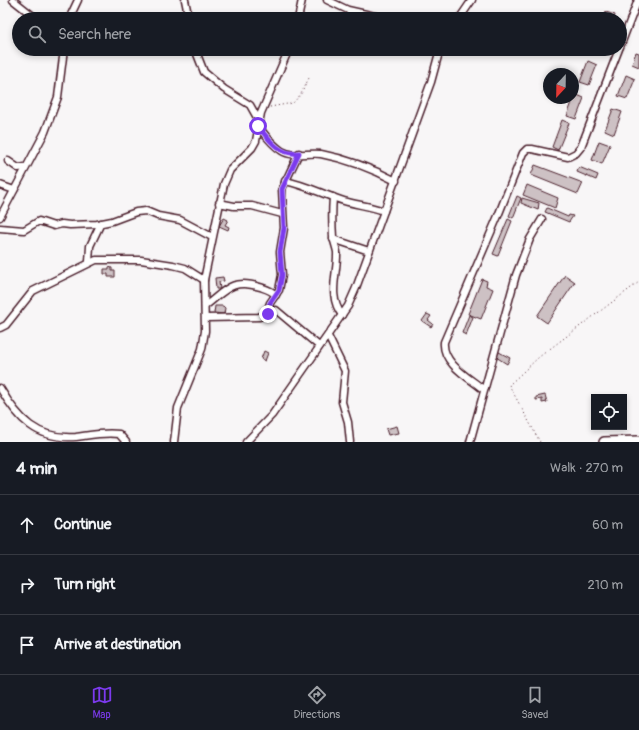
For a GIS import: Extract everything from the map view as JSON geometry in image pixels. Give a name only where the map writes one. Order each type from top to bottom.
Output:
[{"type":"highway","points":[[604,442],[639,441]]},
{"type":"street","points":[[14,0],[29,12]]},
{"type":"street","points":[[72,12],[78,0]]},
{"type":"street","points":[[185,0],[188,12]]},
{"type":"street","points":[[299,12],[302,0]]},
{"type":"street","points":[[327,0],[348,10],[357,12]]},
{"type":"street","points":[[464,12],[472,0]]},
{"type":"street","points":[[627,29],[638,0]]},
{"type":"street","points":[[0,217],[45,132],[58,97],[63,56]]},
{"type":"street","points":[[197,56],[204,72],[224,88],[250,105],[269,140],[281,151],[291,154],[319,154],[333,157],[366,167],[396,181]]},
{"type":"street","points":[[174,442],[178,408],[202,349],[206,318],[204,280],[219,203],[227,176],[252,148],[264,108],[286,56]]},
{"type":"street","points":[[246,442],[272,415],[342,315],[356,288],[396,181],[431,82],[438,56]]},
{"type":"street","points":[[483,389],[459,370],[445,355],[443,348],[446,336],[498,216],[523,153],[527,149],[532,149],[568,157],[579,150],[585,139],[617,56]]},
{"type":"street","points":[[266,315],[270,303],[276,295],[282,275],[280,252],[284,228],[282,214],[282,189],[285,181],[293,169],[299,153]]},
{"type":"street","points":[[8,161],[18,168],[26,167]]},
{"type":"street","points":[[285,181],[311,188],[347,202],[368,206],[384,212]]},
{"type":"street","points":[[0,185],[14,190]]},
{"type":"street","points":[[333,197],[333,238],[337,254],[334,293],[337,306],[342,315]]},
{"type":"street","points":[[219,203],[258,207],[282,214]]},
{"type":"street","points":[[0,228],[24,230],[39,221],[54,226],[62,224],[70,225],[101,223],[136,212],[146,211],[158,216],[180,220],[212,237]]},
{"type":"street","points":[[470,442],[483,389],[516,275],[530,239],[542,219]]},
{"type":"street","points":[[89,262],[90,246],[101,223]]},
{"type":"street","points":[[333,238],[369,251]]},
{"type":"street","points":[[0,328],[6,325],[33,291],[76,271],[89,262],[96,260],[152,262],[185,268],[204,280]]},
{"type":"street","points":[[205,306],[228,288],[239,283],[252,284],[269,290],[276,295]]},
{"type":"street","points":[[206,318],[266,315],[276,310],[319,346]]},
{"type":"street","points":[[328,336],[344,371],[342,402],[348,422],[350,442]]},
{"type":"street","points":[[0,388],[20,417],[30,426],[44,434],[61,438],[109,433],[120,434],[126,442]]},
{"type":"path","points":[[264,108],[293,103],[301,94],[309,78]]},
{"type":"path","points":[[540,442],[509,386],[540,357],[639,282]]},
{"type":"building","points":[[636,52],[639,53],[639,67],[632,64]]},
{"type":"building","points":[[588,61],[597,65],[589,85],[580,82]]},
{"type":"building","points":[[626,75],[635,79],[627,99],[618,96]]},
{"type":"building","points":[[579,96],[584,98],[576,119],[567,116],[571,104],[579,104]]},
{"type":"building","points":[[613,109],[622,112],[614,134],[605,130]]},
{"type":"building","points":[[562,120],[569,123],[558,150],[552,147]]},
{"type":"building","points":[[599,141],[610,145],[602,164],[592,160]]},
{"type":"building","points":[[535,165],[583,183],[578,194],[531,175]]},
{"type":"building","points":[[579,167],[598,175],[596,180],[577,172]]},
{"type":"building","points":[[527,185],[558,198],[555,208],[523,195]]},
{"type":"building","points":[[517,196],[521,198],[513,218],[509,216]]},
{"type":"building","points":[[522,198],[539,203],[538,210],[521,203]]},
{"type":"building","points":[[547,208],[568,217],[569,215],[573,216],[569,222],[545,212]]},
{"type":"building","points":[[224,218],[228,220],[225,225],[229,227],[228,230],[219,226]]},
{"type":"building","points":[[508,219],[512,221],[498,256],[493,254]]},
{"type":"building","points":[[109,267],[112,268],[112,271],[115,271],[115,277],[108,277],[108,274],[104,274],[104,269],[109,269]]},
{"type":"building","points":[[565,275],[575,282],[547,323],[537,316]]},
{"type":"building","points":[[223,277],[224,281],[219,282],[220,289],[216,289],[215,278]]},
{"type":"building","points":[[482,279],[487,281],[486,286],[493,289],[481,319],[468,314]]},
{"type":"building","points":[[215,306],[223,306],[225,308],[224,314],[214,313]]},
{"type":"building","points":[[427,314],[431,316],[428,320],[433,324],[431,327],[422,321]]},
{"type":"building","points":[[469,315],[473,317],[466,335],[462,333]]},
{"type":"building","points":[[264,351],[268,353],[265,361],[261,359]]},
{"type":"building","points":[[499,352],[510,358],[507,364],[496,357]]},
{"type":"building","points":[[545,395],[547,402],[542,403],[542,399],[536,400],[536,397]]},
{"type":"building","points":[[397,426],[399,433],[388,435],[386,429]]},
{"type":"route","points":[[258,126],[269,140],[281,151],[291,154],[299,153],[293,169],[286,179],[282,189],[282,214],[284,221],[283,239],[280,252],[282,275],[279,290],[270,303],[266,315],[268,314]]}]
